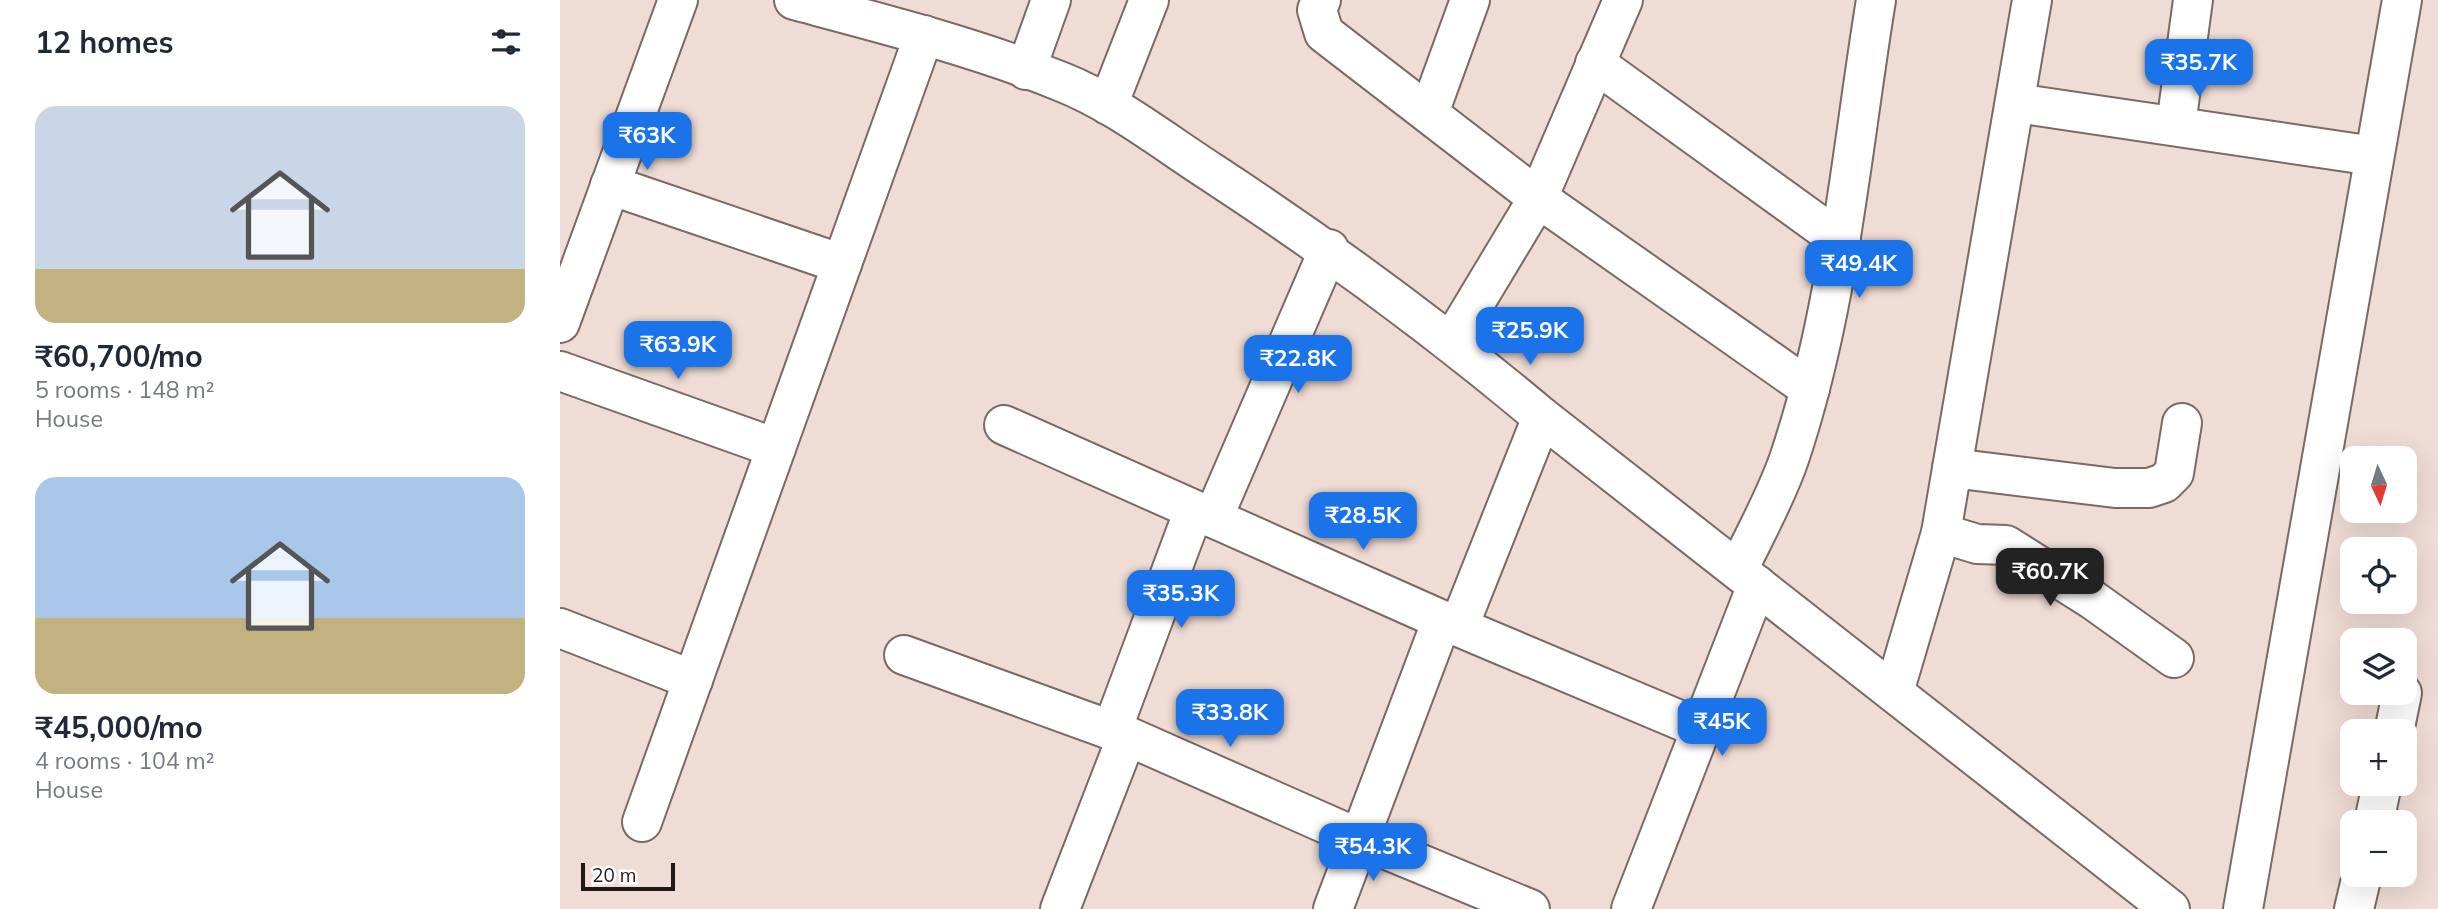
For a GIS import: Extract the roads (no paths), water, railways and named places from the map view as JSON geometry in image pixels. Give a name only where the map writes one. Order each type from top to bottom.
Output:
[{"type":"street","points":[[560,323],[678,0]]},
{"type":"street","points":[[794,0],[924,35],[1062,82],[1108,105],[1329,249],[1452,341],[1542,417],[2170,909]]},
{"type":"street","points":[[1026,70],[1051,0]]},
{"type":"street","points":[[1108,105],[1149,0]]},
{"type":"street","points":[[1321,0],[1317,10],[1324,33],[1538,198],[1810,389]]},
{"type":"street","points":[[1429,113],[1470,0]]},
{"type":"street","points":[[1452,341],[1538,198],[1622,0]]},
{"type":"street","points":[[1630,909],[1701,729],[1810,389],[1841,241],[1876,0]]},
{"type":"street","points":[[1894,692],[1941,533],[2032,0]]},
{"type":"street","points":[[2176,125],[2193,0]]},
{"type":"street","points":[[2243,909],[2402,0]]},
{"type":"street","points":[[642,822],[924,35]]},
{"type":"street","points":[[1595,63],[1841,241]]},
{"type":"street","points":[[2016,103],[2374,156]]},
{"type":"street","points":[[610,185],[842,264]]},
{"type":"street","points":[[1060,909],[1119,733],[1204,514],[1329,249]]},
{"type":"street","points":[[560,371],[776,448]]},
{"type":"street","points":[[1333,909],[1358,838],[1542,417]]},
{"type":"street","points":[[1952,468],[2115,488],[2149,488],[2164,483],[2174,473],[2182,423]]},
{"type":"street","points":[[1004,425],[1451,623],[1701,729]]},
{"type":"street","points":[[1941,533],[1977,544],[2006,545],[2093,600],[2174,658]]},
{"type":"street","points":[[560,628],[693,680]]},
{"type":"street","points":[[904,654],[1119,733],[1358,838],[1530,909]]},
{"type":"street","points":[[2354,909],[2359,887]]}]
